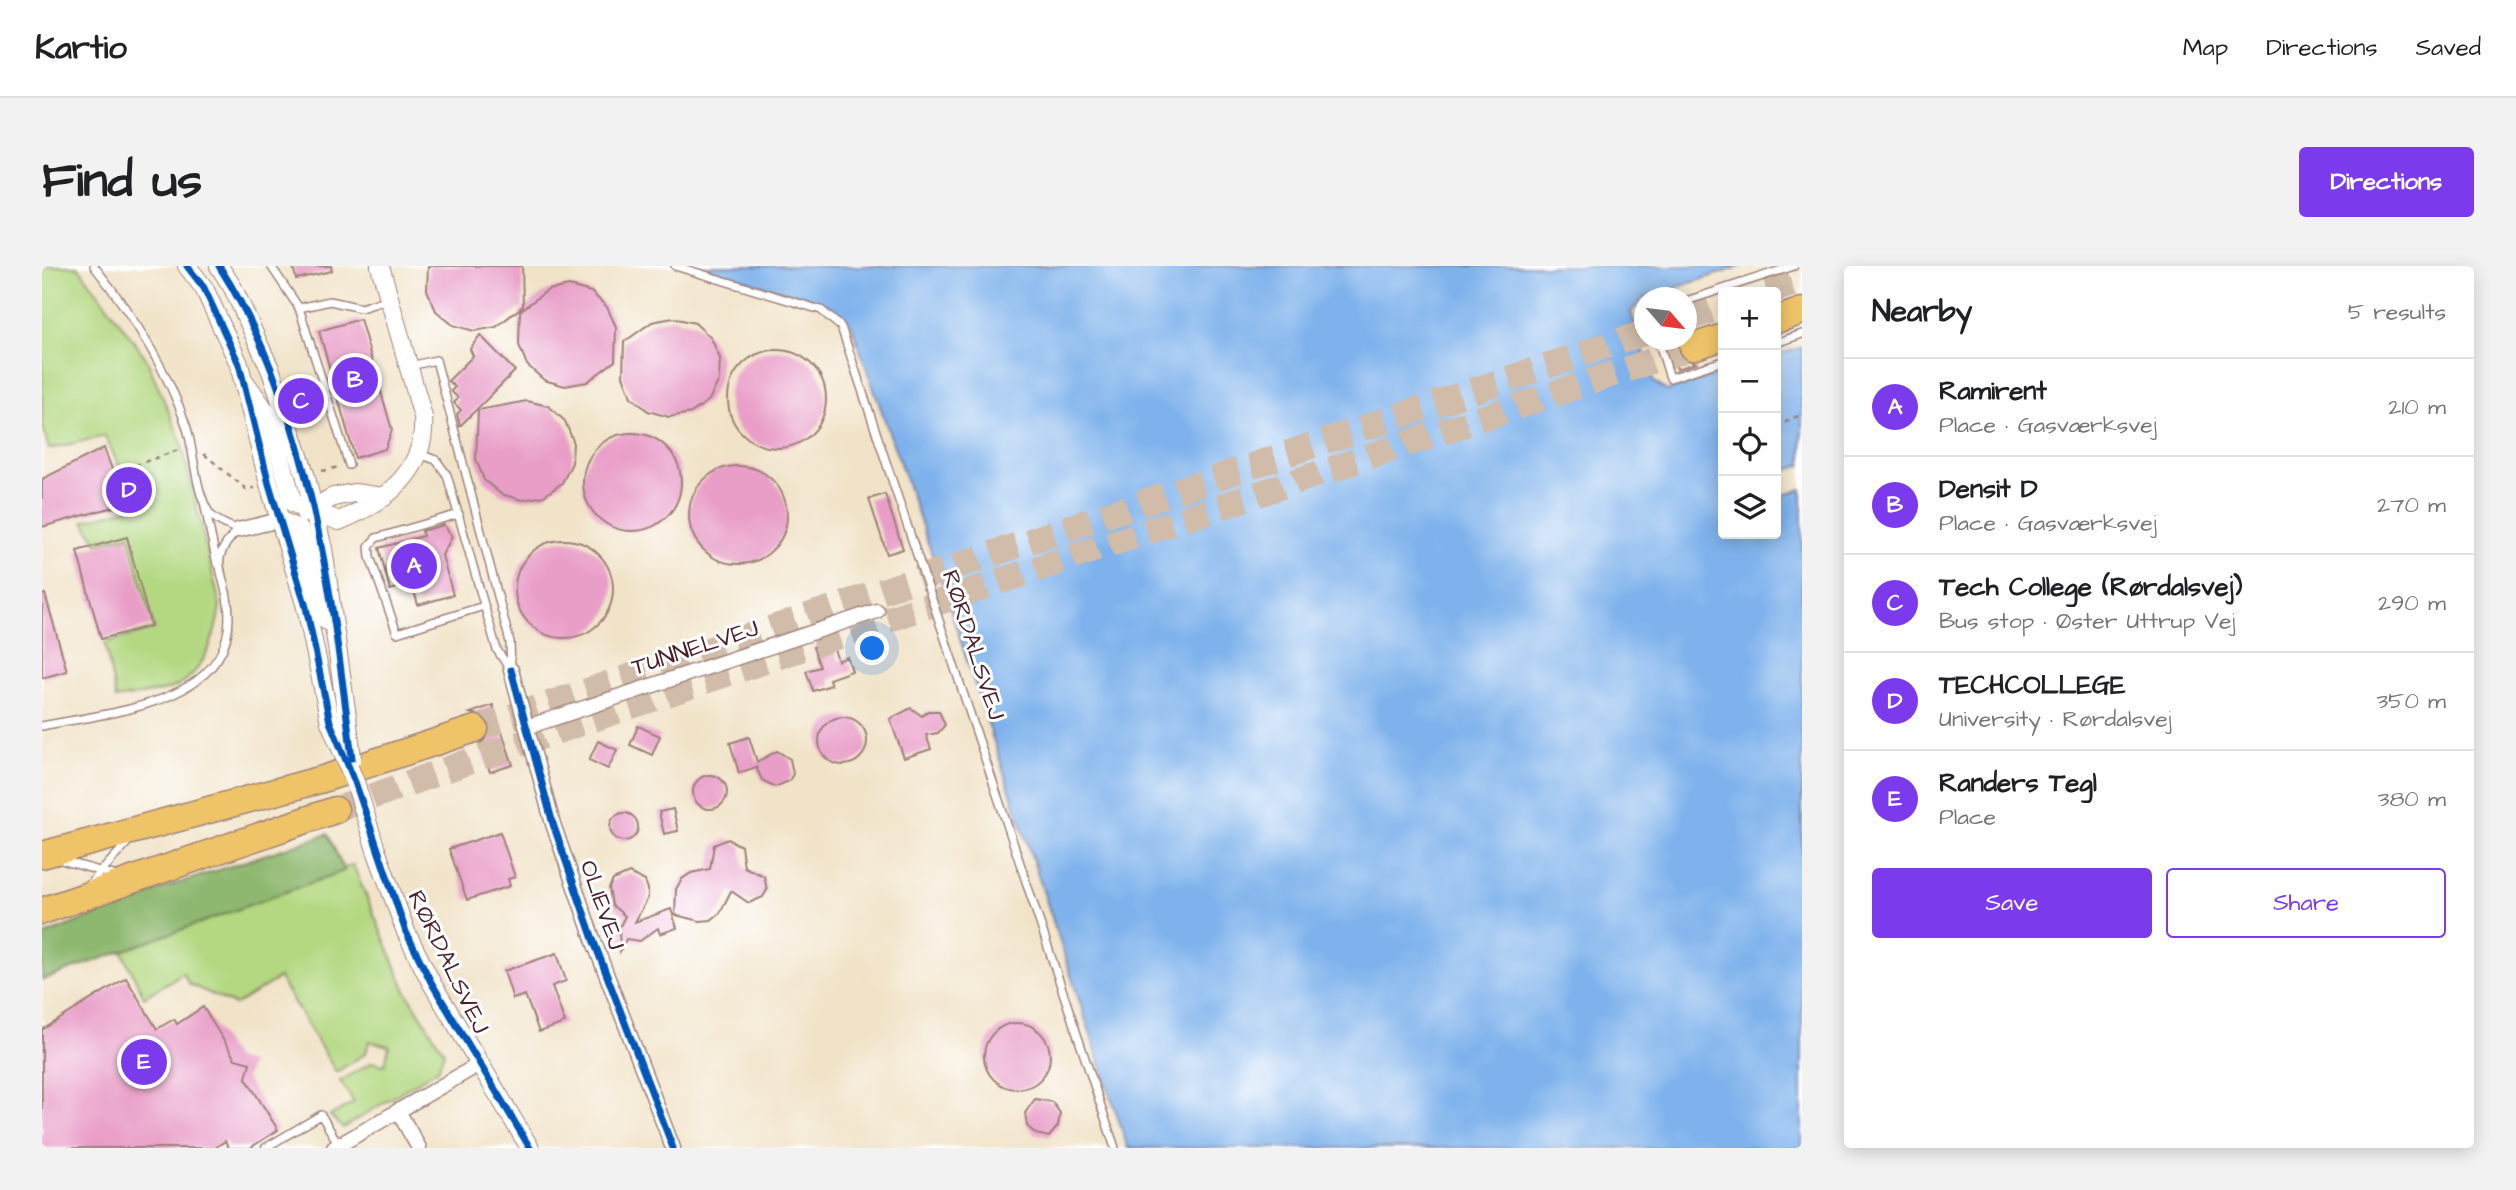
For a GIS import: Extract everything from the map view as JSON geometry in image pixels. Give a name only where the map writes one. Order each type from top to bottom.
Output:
[{"type":"highway","points":[[1781,318],[1802,311]]},
{"type":"highway","points":[[1697,346],[1718,339]]},
{"type":"highway","points":[[42,856],[323,779],[475,729]]},
{"type":"highway","points":[[42,911],[335,810]]},
{"type":"highway","points":[[42,840],[144,827]]},
{"type":"street","points":[[187,266],[204,288],[245,382],[269,484],[339,720]]},
{"type":"street","points":[[219,266],[233,288],[271,371],[305,474],[323,549],[334,633],[339,720]]},
{"type":"street","points":[[245,382],[270,417],[293,503],[339,520],[384,497],[403,480],[419,454],[424,435],[423,417],[380,266]]},
{"type":"street","points":[[238,530],[313,510]]},
{"type":"street","points":[[280,520],[300,530],[321,610],[334,633]]},
{"type":"street","name":"TUNNELVEJ","points":[[527,727],[877,611]]},
{"type":"street","name":"OLIEVEJ","points":[[511,670],[553,824],[594,942],[673,1148]]},
{"type":"street","name":"RØRDALSVEJ","points":[[339,720],[376,850],[406,932],[478,1065],[530,1148]]},
{"type":"street","points":[[337,1146],[478,1065]]},
{"type":"street","points":[[398,1111],[419,1148]]},
{"type":"lane","points":[[42,726],[173,697],[206,674],[216,660],[227,631],[227,597],[206,522],[205,504],[186,425],[142,331],[94,266]]},
{"type":"lane","points":[[271,266],[299,309],[349,465]]},
{"type":"lane","name":"RØRDALSVEJ","points":[[675,266],[821,310],[841,327],[1115,1148]]},
{"type":"lane","points":[[1697,297],[1794,266]]},
{"type":"lane","points":[[299,309],[330,301],[361,307],[389,299]]},
{"type":"lane","points":[[1781,341],[1802,334]]},
{"type":"lane","points":[[1661,350],[1671,378],[1718,363]]},
{"type":"lane","name":"OLIEVEJ","points":[[409,366],[436,360],[510,642],[511,670]]},
{"type":"lane","points":[[419,454],[436,460],[447,475],[497,650],[511,670]]},
{"type":"lane","points":[[205,504],[212,516],[238,530],[228,540],[217,564]]},
{"type":"lane","points":[[459,514],[376,538],[369,546],[370,557],[397,633],[484,606]]},
{"type":"lane","points":[[69,902],[144,827]]},
{"type":"lane","points":[[42,856],[138,878]]},
{"type":"lane","points":[[265,1148],[321,1115],[337,1146]]},
{"type":"path","points":[[1781,424],[1802,414]]},
{"type":"path","points":[[116,472],[184,448],[200,450],[246,489],[269,484]]},
{"type":"path","points":[[305,474],[349,465]]},
{"type":"green space","points":[[42,266],[77,266],[80,269],[146,358],[181,441],[220,605],[208,651],[187,679],[170,689],[116,699],[105,643],[154,629],[129,535],[97,543],[84,521],[134,507],[128,485],[105,436],[49,449],[42,423]]},
{"type":"green space","points":[[328,834],[344,871],[42,980],[42,936],[170,886]]},
{"type":"green space","points":[[353,865],[406,991],[444,1052],[438,1069],[343,1128],[330,1116],[354,1102],[340,1081],[372,1062],[385,1065],[389,1046],[369,1041],[366,1053],[336,1072],[279,978],[235,1005],[189,984],[183,973],[144,997],[122,951]]},
{"type":"water","points":[[699,266],[1742,266],[1678,287],[1634,287],[1634,309],[1631,312],[1634,321],[1634,350],[1643,350],[1654,382],[1667,391],[1718,375],[1718,539],[1781,539],[1781,495],[1802,489],[1802,1148],[1128,1148],[933,557],[851,324],[830,306]]},
{"type":"water","points":[[1802,347],[1802,465],[1781,472],[1781,413],[1781,353]]},
{"type":"building","points":[[293,266],[331,266],[332,271],[296,279]]},
{"type":"building","points":[[428,266],[522,266],[523,306],[496,327],[474,331],[453,325],[436,311],[427,290]]},
{"type":"building","points":[[569,286],[591,292],[607,307],[616,327],[615,361],[587,382],[565,386],[544,380],[527,365],[519,345],[520,311],[548,290]]},
{"type":"building","points":[[673,318],[695,323],[711,338],[720,358],[719,380],[709,400],[691,413],[669,417],[648,411],[631,397],[623,376],[624,342],[652,322]]},
{"type":"building","points":[[360,319],[392,430],[385,449],[355,458],[319,331]]},
{"type":"building","points":[[480,335],[515,371],[460,426],[457,414],[461,410],[454,403],[458,398],[451,391],[455,387],[448,381],[473,356],[470,349]]},
{"type":"building","points":[[777,350],[804,358],[818,372],[826,399],[818,426],[804,440],[777,448],[750,440],[736,426],[728,399],[736,372],[750,358]]},
{"type":"building","points":[[1670,350],[1678,350],[1682,358],[1696,363],[1677,369]]},
{"type":"building","points":[[527,401],[548,406],[565,421],[573,441],[572,463],[562,483],[544,496],[522,500],[501,494],[484,480],[476,459],[478,410]]},
{"type":"building","points":[[632,433],[659,441],[673,455],[681,482],[673,509],[659,523],[632,531],[605,523],[591,509],[583,482],[591,455],[605,441]]},
{"type":"building","points":[[104,448],[119,488],[127,487],[131,502],[42,527],[42,479]]},
{"type":"building","points":[[738,466],[757,470],[773,480],[783,496],[787,515],[783,534],[773,550],[757,560],[738,564],[719,560],[703,550],[693,534],[689,515],[693,496],[703,480],[719,470]]},
{"type":"building","points":[[885,494],[903,549],[887,554],[869,499]]},
{"type":"building","points":[[444,525],[452,537],[442,555],[453,595],[418,605],[412,584],[390,590],[379,548],[423,536],[422,531]]},
{"type":"building","points":[[127,537],[151,626],[101,639],[77,551]]},
{"type":"building","points":[[564,540],[591,548],[605,562],[613,589],[605,616],[591,630],[564,638],[537,630],[523,616],[515,589],[523,562],[537,548]]},
{"type":"building","points":[[45,594],[67,671],[42,678],[42,595]]},
{"type":"building","points":[[831,640],[838,661],[847,657],[852,671],[829,679],[831,685],[813,691],[806,671],[820,667],[813,647]]},
{"type":"building","points":[[493,705],[513,765],[490,772],[480,744],[490,733],[490,723],[485,717],[470,713]]},
{"type":"building","points":[[911,708],[922,716],[928,711],[939,711],[945,725],[938,733],[926,735],[931,749],[904,758],[890,719]]},
{"type":"building","points":[[843,717],[860,724],[867,741],[860,758],[843,765],[826,758],[819,741],[826,724]]},
{"type":"building","points":[[638,726],[660,736],[652,755],[630,745]]},
{"type":"building","points":[[749,737],[757,762],[777,751],[790,759],[793,774],[789,781],[775,787],[762,780],[756,767],[739,773],[730,743]]},
{"type":"building","points":[[598,741],[617,750],[608,769],[589,760]]},
{"type":"building","points":[[710,775],[722,780],[727,792],[722,804],[710,809],[698,804],[693,792],[698,780]]},
{"type":"building","points":[[673,809],[678,831],[664,834],[659,812]]},
{"type":"building","points":[[624,813],[634,817],[638,827],[634,837],[624,841],[614,837],[610,827],[614,817]]},
{"type":"building","points":[[500,832],[515,877],[508,879],[510,886],[467,900],[449,849]]},
{"type":"building","points":[[728,839],[741,846],[744,867],[764,876],[767,890],[763,897],[749,903],[731,891],[720,913],[711,920],[700,921],[675,915],[676,889],[682,879],[691,873],[710,869],[714,845]]},
{"type":"building","points":[[629,873],[645,881],[648,889],[648,898],[635,922],[671,909],[677,928],[660,934],[658,928],[640,941],[626,939],[620,951],[619,928],[625,916],[612,905],[609,888],[613,880]]},
{"type":"building","points":[[557,953],[566,981],[552,986],[565,1023],[539,1032],[525,995],[513,999],[504,971]]},
{"type":"building","points":[[126,978],[157,1029],[174,1019],[177,1024],[203,1007],[235,1059],[250,1063],[246,1078],[278,1130],[250,1148],[229,1148],[225,1141],[215,1148],[42,1148],[42,1030]]},
{"type":"building","points":[[1010,1023],[1024,1023],[1036,1028],[1045,1037],[1050,1056],[1048,1069],[1041,1080],[1024,1089],[1010,1089],[998,1084],[989,1075],[984,1063],[984,1049],[989,1037],[998,1028]]},
{"type":"building","points":[[1035,1099],[1052,1102],[1060,1113],[1058,1126],[1049,1137],[1036,1134],[1027,1126],[1025,1113]]},
{"type":"tunnel","points":[[1781,288],[1802,281]]},
{"type":"tunnel","points":[[1697,315],[1718,309]]},
{"type":"tunnel","points":[[475,729],[1634,336]]},
{"type":"tunnel","points":[[335,810],[484,756],[1684,350]]},
{"type":"cycle path","points":[[187,266],[204,288],[239,364],[269,484],[306,607],[330,722],[355,782],[406,932],[431,982],[530,1148]]},
{"type":"cycle path","points":[[219,266],[250,321],[275,379],[296,440],[325,567],[352,758]]},
{"type":"cycle path","points":[[511,670],[553,824],[594,942],[673,1148]]},
{"type":"place","name":"Densit D","points":[[355,380]]},
{"type":"place","name":"Tech College (Rørdalsvej)","points":[[301,401]]},
{"type":"place","name":"TECHCOLLEGE","points":[[129,490]]},
{"type":"place","name":"Ramirent","points":[[414,566]]},
{"type":"place","name":"Randers Tegl","points":[[144,1062]]}]
